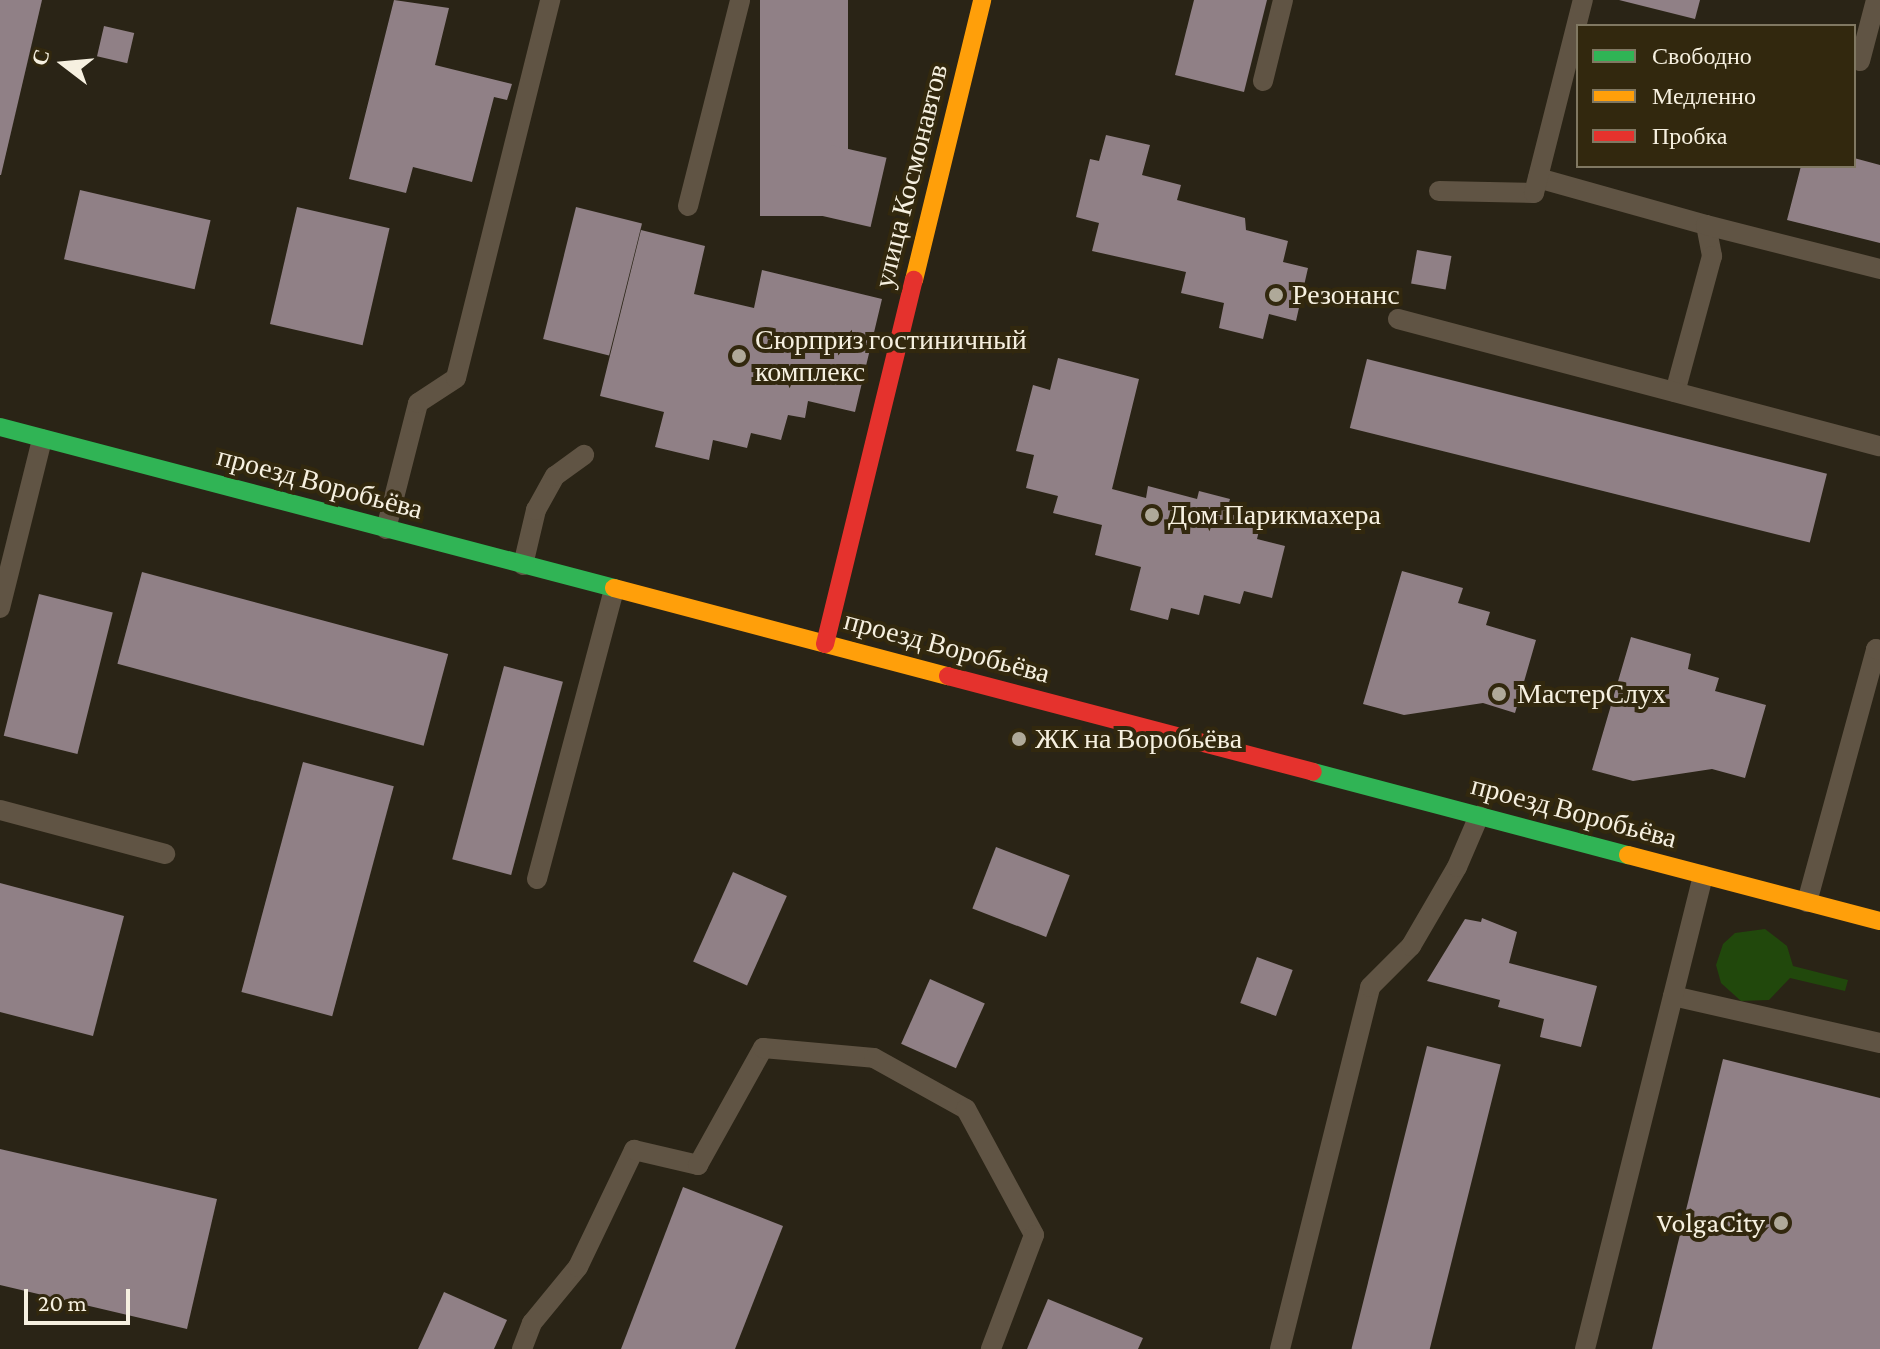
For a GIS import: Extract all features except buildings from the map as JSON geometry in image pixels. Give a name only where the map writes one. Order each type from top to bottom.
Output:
[{"type":"main road","name":"улица Космонавтов","points":[[825,644],[982,0]]},
{"type":"main road","name":"проезд Воробьёва","points":[[0,427],[1880,921]]},
{"type":"lane","points":[[386,529],[418,403],[456,378],[550,0]]},
{"type":"lane","points":[[688,206],[740,0]]},
{"type":"lane","points":[[1263,81],[1283,0]]},
{"type":"lane","points":[[1577,24],[1583,0]]},
{"type":"lane","points":[[1860,61],[1876,0]]},
{"type":"lane","points":[[1439,191],[1534,193],[1576,28]]},
{"type":"lane","points":[[1538,178],[1880,269]]},
{"type":"lane","points":[[1675,392],[1712,256],[1706,225]]},
{"type":"lane","points":[[1398,319],[1880,446]]},
{"type":"lane","points":[[0,608],[42,439]]},
{"type":"lane","points":[[523,565],[536,510],[555,476],[584,455]]},
{"type":"lane","points":[[537,879],[614,589]]},
{"type":"lane","points":[[1807,902],[1879,644]]},
{"type":"lane","points":[[0,810],[165,854]]},
{"type":"lane","points":[[1280,1349],[1370,987],[1411,946],[1457,867],[1479,816]]},
{"type":"lane","points":[[1585,1349],[1703,875]]},
{"type":"lane","points":[[1673,996],[1880,1043]]},
{"type":"lane","points":[[522,1349],[532,1323],[578,1267],[634,1150],[698,1165],[763,1048],[874,1058],[966,1109],[1034,1235],[991,1349]]},
{"type":"green space","points":[[1765,929],[1787,946],[1793,966],[1848,980],[1845,991],[1790,978],[1769,1000],[1741,1001],[1721,983],[1716,965],[1723,944],[1735,933]]},
{"type":"traffic: fast","points":[[0,427],[614,588]]},
{"type":"traffic: fast","points":[[1313,772],[1628,855]]},
{"type":"traffic: slow","points":[[914,280],[982,0]]},
{"type":"traffic: slow","points":[[614,588],[948,676]]},
{"type":"traffic: slow","points":[[1628,855],[1880,921]]},
{"type":"traffic: jam","points":[[825,644],[914,280]]},
{"type":"traffic: jam","points":[[948,676],[1313,772]]},
{"type":"place","name":"Резонанс","points":[[1276,295]]},
{"type":"place","name":"Сюрприз гостиничный комплекс","points":[[739,356]]},
{"type":"place","name":"Дом Парикмахера","points":[[1152,515]]},
{"type":"place","name":"МастерСлух","points":[[1499,694]]},
{"type":"place","name":"ЖК на Воробьёва","points":[[1019,739]]},
{"type":"place","name":"VolgaCity","points":[[1781,1223]]}]
